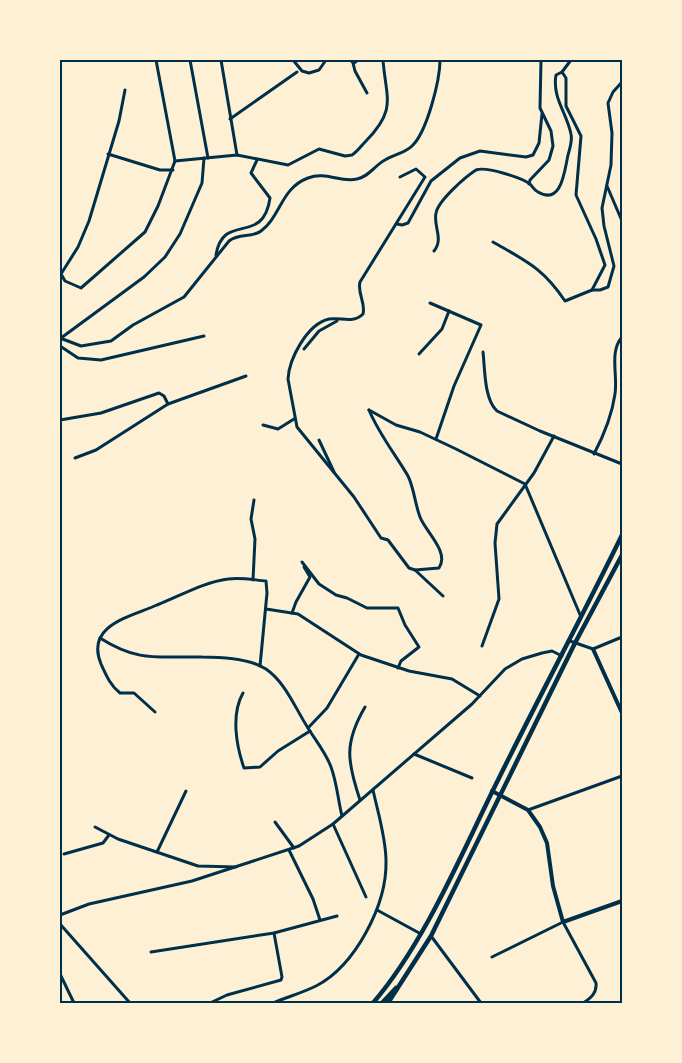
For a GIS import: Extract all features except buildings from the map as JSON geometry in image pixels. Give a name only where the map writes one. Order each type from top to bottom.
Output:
[{"type":"main road","points":[[388,1003],[431,936],[501,795],[622,535]]},
{"type":"main road","points":[[380,1003],[421,934],[562,656],[573,642],[622,555]]},
{"type":"main road","points":[[380,1003],[407,976]]},
{"type":"main road","points":[[373,1003],[393,980]]},
{"type":"street","points":[[125,90],[119,121],[85,234],[61,274],[65,281],[81,288],[142,235],[158,206],[173,170],[175,162],[156,60]]},
{"type":"street","points":[[60,338],[144,277],[165,257],[180,234],[202,183],[206,158],[190,60]]},
{"type":"street","points":[[221,60],[237,155]]},
{"type":"street","points":[[293,60],[302,71],[308,73],[319,70],[326,60]]},
{"type":"street","points":[[358,60],[352,61],[355,71],[367,93]]},
{"type":"street","points":[[175,162],[237,155],[288,165],[319,150],[345,156],[354,154],[377,130],[385,116],[388,93],[383,60]]},
{"type":"street","points":[[60,338],[81,346],[111,341],[133,325],[180,301],[194,288],[216,256],[233,238],[255,234],[263,230],[285,195],[302,180],[322,175],[347,180],[358,179],[368,175],[385,160],[410,148],[417,140],[437,92],[440,60]]},
{"type":"street","points":[[529,184],[530,180],[549,160],[553,146],[551,132],[542,114],[539,101],[541,60]]},
{"type":"street","points":[[434,251],[439,239],[435,217],[438,206],[472,172],[484,168],[497,170],[529,184],[537,192],[546,196],[556,192],[562,182],[571,137],[556,91],[556,75],[562,72],[571,60]]},
{"type":"street","points":[[230,119],[297,72]]},
{"type":"street","points":[[562,72],[566,78],[566,106],[581,136],[576,196],[596,239],[605,265],[592,290]]},
{"type":"street","points":[[493,242],[533,264],[550,280],[565,301],[592,290],[608,287],[614,270],[602,208],[611,165],[612,133],[608,103],[613,92],[622,82]]},
{"type":"street","points":[[397,224],[402,226],[408,223],[431,181],[467,155],[480,151],[526,157],[532,155],[539,143],[542,114]]},
{"type":"street","points":[[108,154],[160,170],[173,170]]},
{"type":"street","points":[[216,256],[220,242],[227,233],[251,228],[265,216],[270,198],[251,173],[257,160]]},
{"type":"street","points":[[400,177],[416,169],[425,177],[360,282],[359,291],[364,307],[363,314],[354,319],[330,319],[318,324],[298,349],[288,373],[294,419],[301,433],[359,504],[381,538],[388,540],[409,568],[415,570],[439,568],[441,556],[438,547],[420,516],[408,477],[369,410],[396,425],[436,439],[525,484],[582,619]]},
{"type":"street","points":[[607,186],[622,221]]},
{"type":"street","points":[[430,303],[481,325],[454,386],[436,439]]},
{"type":"street","points":[[419,354],[442,330],[449,312]]},
{"type":"street","points":[[304,349],[325,326],[342,320]]},
{"type":"street","points":[[60,346],[78,358],[101,360],[204,336]]},
{"type":"street","points":[[594,454],[605,433],[612,407],[616,386],[614,350],[622,337]]},
{"type":"street","points":[[483,352],[492,406],[502,413],[594,454],[622,464]]},
{"type":"street","points":[[75,458],[96,450],[168,404],[246,376]]},
{"type":"street","points":[[60,420],[100,413],[158,393],[164,396],[168,404]]},
{"type":"street","points":[[263,425],[278,429],[294,419]]},
{"type":"street","points":[[482,646],[494,615],[499,592],[495,543],[497,524],[525,484],[554,436]]},
{"type":"street","points":[[319,440],[336,475]]},
{"type":"street","points":[[253,580],[255,539],[252,519],[254,500]]},
{"type":"street","points":[[292,613],[310,577],[303,564],[324,588],[336,595],[367,608],[398,608],[405,625],[420,647],[401,661],[398,668]]},
{"type":"street","points":[[415,570],[443,596]]},
{"type":"street","points":[[155,712],[134,693],[120,693],[109,682],[96,646],[106,630],[118,622],[189,591],[229,578],[266,581],[266,609],[260,666]]},
{"type":"street","points":[[266,609],[292,613],[311,622],[359,654],[398,668],[452,679],[480,696]]},
{"type":"street","points":[[593,650],[622,637]]},
{"type":"street","points":[[100,638],[122,651],[146,657],[162,659],[211,658],[245,662],[260,666],[283,687],[331,765],[342,816]]},
{"type":"street","points":[[573,642],[593,650],[622,713]]},
{"type":"street","points":[[60,915],[89,904],[162,889],[239,868],[294,848],[333,824],[373,790],[480,696],[505,668],[522,659],[552,651],[562,656]]},
{"type":"street","points":[[243,693],[236,705],[237,748],[244,768],[260,767],[278,751],[309,730],[327,708],[359,654]]},
{"type":"street","points":[[360,800],[351,774],[348,755],[355,726],[365,707]]},
{"type":"street","points":[[414,754],[472,778]]},
{"type":"street","points":[[528,810],[622,776]]},
{"type":"street","points":[[273,1003],[317,986],[342,965],[357,947],[377,910],[386,861],[373,790]]},
{"type":"street","points":[[157,852],[186,791]]},
{"type":"street","points":[[492,791],[528,810],[547,844],[553,886],[563,922],[596,983],[595,992],[583,1003]]},
{"type":"street","points":[[274,822],[294,848]]},
{"type":"street","points":[[333,824],[366,897]]},
{"type":"street","points":[[95,827],[109,835],[198,866],[239,868]]},
{"type":"street","points":[[64,854],[103,843],[109,835]]},
{"type":"street","points":[[288,850],[313,898],[320,920]]},
{"type":"street","points":[[492,957],[563,922],[622,901]]},
{"type":"street","points":[[377,910],[421,934]]},
{"type":"street","points":[[151,952],[274,933],[337,916]]},
{"type":"street","points":[[60,924],[130,1003]]},
{"type":"street","points":[[210,1003],[227,995],[281,980],[274,933]]},
{"type":"street","points":[[431,936],[481,1003]]},
{"type":"street","points":[[60,974],[74,1003]]}]
